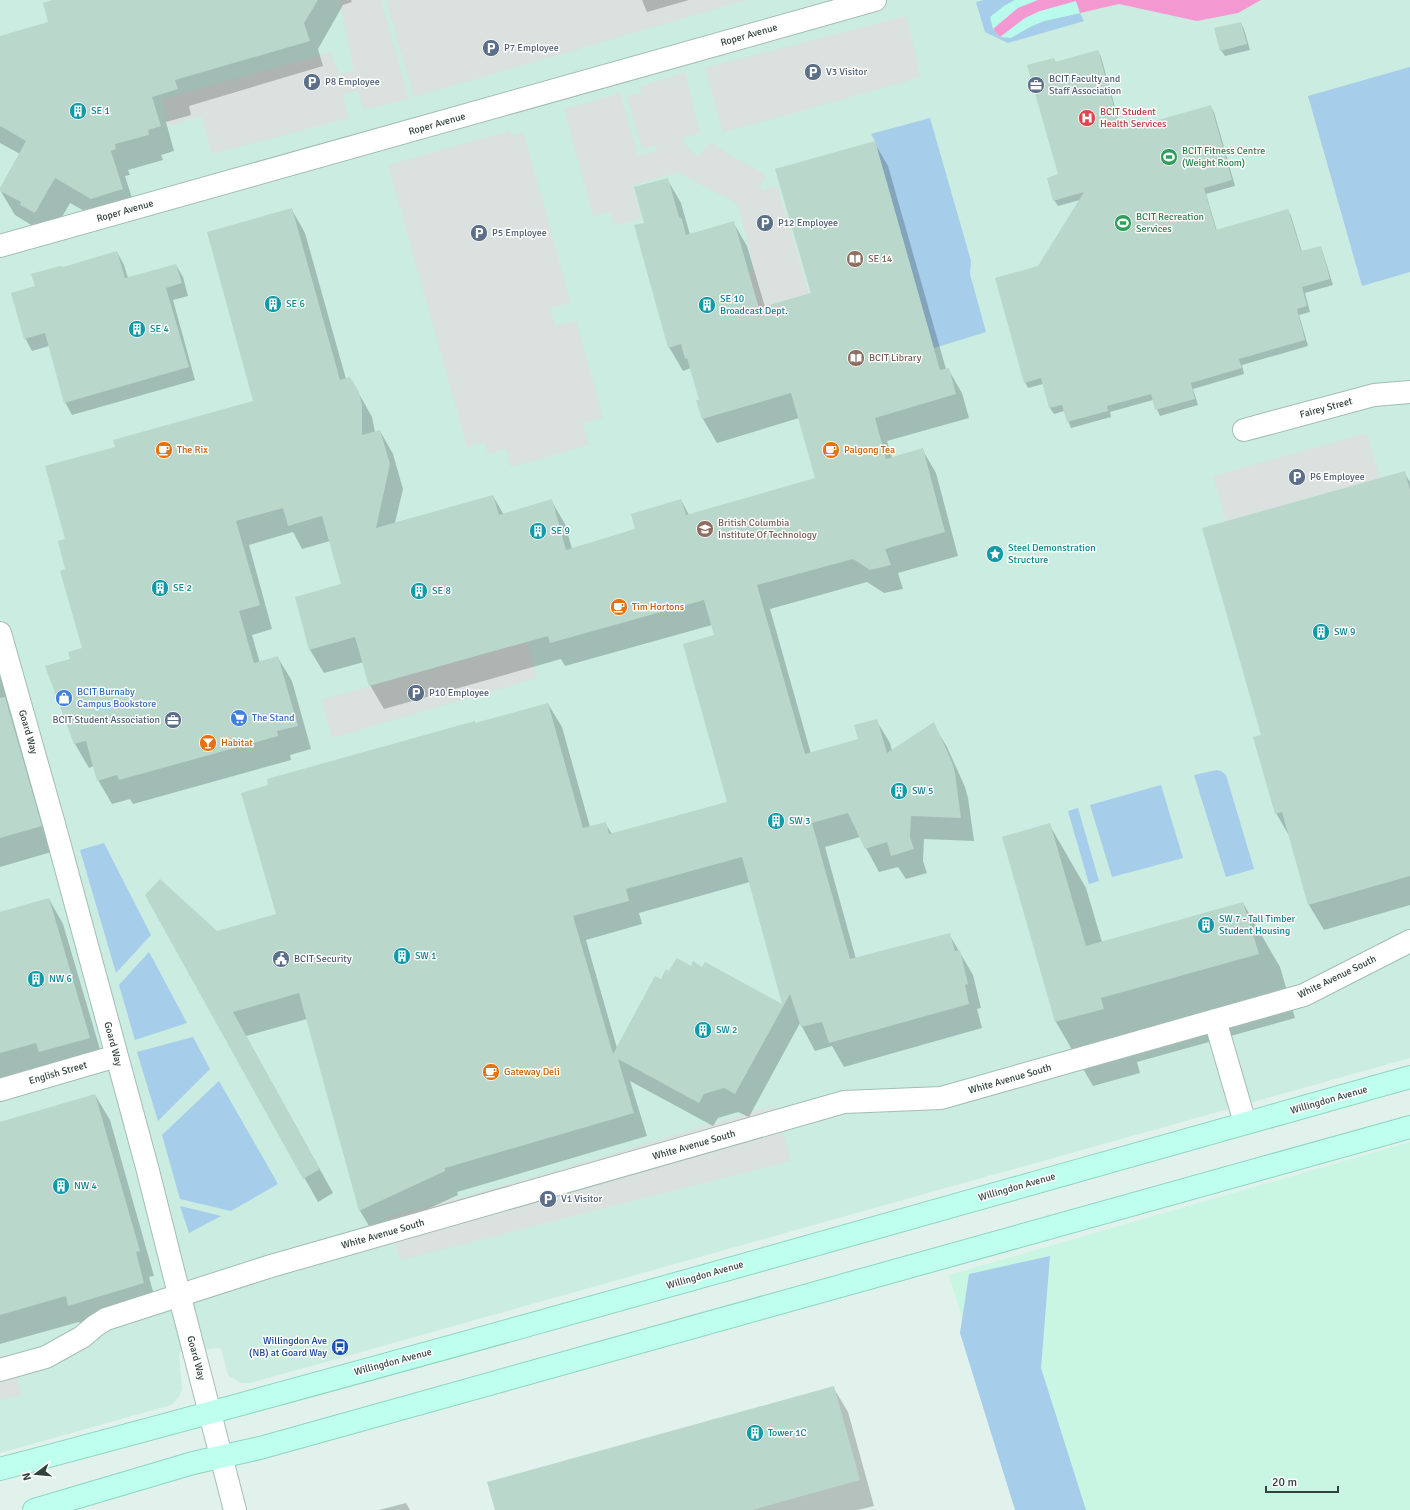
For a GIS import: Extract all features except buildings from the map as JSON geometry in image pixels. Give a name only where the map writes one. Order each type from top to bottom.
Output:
[{"type":"main road","name":"Willingdon Avenue","points":[[0,1469],[211,1413],[1410,1077]]},
{"type":"main road","points":[[34,1510],[193,1463],[260,1448],[1410,1127]]},
{"type":"street","name":"Roper Avenue","points":[[0,246],[874,0]]},
{"type":"street","name":"Fairey Street","points":[[1244,430],[1374,394],[1410,392]]},
{"type":"street","name":"Goard Way","points":[[0,633],[52,816],[147,1167],[235,1510]]},
{"type":"street","name":"White Avenue South","points":[[0,1370],[46,1357],[82,1337],[106,1319],[315,1253],[844,1102],[941,1098],[1304,995],[1410,941]]},
{"type":"street","points":[[1214,1020],[1245,1123]]},
{"type":"street","name":"English Street","points":[[0,1090],[117,1056]]},
{"type":"shaded area","name":"British Columbia Institute Of Technology","points":[[0,0],[1410,0],[1410,1058],[250,1383],[241,1383],[229,1376],[221,1348],[179,1352],[182,1389],[179,1397],[171,1405],[0,1453]]},
{"type":"shaded area","name":"P8 Employee","points":[[339,0],[381,0],[409,99],[364,110],[357,90],[343,95],[349,118],[212,154],[201,116],[169,126],[162,99],[331,52],[339,74],[354,70]]},
{"type":"shaded area","name":"P7 Employee","points":[[386,0],[747,0],[414,97]]},
{"type":"shaded area","points":[[984,0],[1015,0],[1004,6],[993,29],[1000,37],[1044,21],[1080,13],[1084,21],[1008,43],[985,32],[976,2]]},
{"type":"shaded area","points":[[1038,0],[1261,0],[1238,13],[1197,21],[1119,4],[1080,13],[1076,1],[1040,11],[1025,18],[1000,37],[993,29],[1018,8]]},
{"type":"shaded area","name":"V3 Visitor","points":[[906,16],[921,77],[723,132],[705,68]]},
{"type":"shaded area","points":[[1410,67],[1410,272],[1362,286],[1308,96]]},
{"type":"shaded area","name":"P12 Employee","points":[[685,72],[700,133],[682,138],[684,143],[689,149],[699,156],[709,142],[766,176],[760,187],[761,189],[763,190],[777,186],[831,367],[796,359],[779,302],[759,308],[749,274],[754,268],[736,203],[677,172],[632,186],[641,219],[615,226],[610,212],[593,216],[564,109],[620,93],[638,156],[657,151],[656,145],[642,149],[627,96],[642,92],[640,87]]},
{"type":"shaded area","points":[[930,118],[971,261],[970,274],[986,332],[934,348],[875,141],[871,134]]},
{"type":"shaded area","name":"P5 Employee","points":[[509,131],[511,136],[523,132],[571,303],[550,308],[555,326],[576,321],[603,418],[583,423],[589,445],[511,467],[506,449],[488,454],[484,442],[467,447],[388,165]]},
{"type":"shaded area","name":"P6 Employee","points":[[1367,433],[1380,478],[1226,521],[1213,476]]},
{"type":"shaded area","name":"P10 Employee","points":[[527,642],[537,678],[332,738],[321,700]]},
{"type":"shaded area","points":[[1217,770],[1226,775],[1254,869],[1226,877],[1194,775]]},
{"type":"shaded area","points":[[1161,785],[1183,858],[1112,877],[1090,805]]},
{"type":"shaded area","points":[[1078,808],[1099,881],[1089,884],[1068,811]]},
{"type":"shaded area","points":[[104,843],[151,935],[116,973],[80,850]]},
{"type":"shaded area","points":[[149,952],[187,1023],[135,1040],[119,985]]},
{"type":"shaded area","points":[[193,1037],[210,1069],[158,1121],[137,1052]]},
{"type":"shaded area","points":[[219,1081],[278,1184],[231,1211],[180,1199],[162,1135]]},
{"type":"shaded area","name":"V1 Visitor","points":[[775,1105],[791,1161],[400,1260],[387,1217],[524,1180]]},
{"type":"shaded area","points":[[1410,1142],[1410,1510],[1019,1510],[949,1275]]},
{"type":"shaded area","points":[[180,1206],[221,1216],[189,1233]]},
{"type":"shaded area","points":[[1050,1256],[1041,1368],[1086,1510],[1015,1510],[960,1333],[969,1274]]},
{"type":"shaded area","points":[[9,1354],[22,1395],[0,1400],[0,1356]]},
{"type":"sand","points":[[1015,0],[1038,0],[1018,8],[993,29],[990,17],[1004,6]]},
{"type":"sand","points":[[1076,1],[1080,13],[1044,21],[1011,38],[1000,37],[1025,18],[1040,11]]},
{"type":"place","name":"P7 Employee","points":[[491,48]]},
{"type":"place","name":"V3 Visitor","points":[[813,72]]},
{"type":"place","name":"P8 Employee","points":[[312,82]]},
{"type":"place","name":"BCIT Faculty and Staff Association","points":[[1036,85]]},
{"type":"place","name":"SE 1","points":[[78,111]]},
{"type":"place","name":"BCIT Student Health Services","points":[[1087,118]]},
{"type":"place","name":"BCIT Fitness Centre (Weight Room)","points":[[1169,157]]},
{"type":"place","name":"P12 Employee","points":[[765,223]]},
{"type":"place","name":"BCIT Recreation Services","points":[[1123,223]]},
{"type":"place","name":"P5 Employee","points":[[479,233]]},
{"type":"place","name":"SE 14","points":[[855,259]]},
{"type":"place","name":"SE 6","points":[[273,304]]},
{"type":"place","name":"SE 10 Broadcast Dept.","points":[[707,305]]},
{"type":"place","name":"SE 4","points":[[137,329]]},
{"type":"place","name":"BCIT Library","points":[[856,358]]},
{"type":"place","name":"The Rix","points":[[164,450]]},
{"type":"place","name":"Palgong Tea","points":[[831,450]]},
{"type":"place","name":"P6 Employee","points":[[1297,477]]},
{"type":"place","name":"British Columbia Institute Of Technology","points":[[705,529]]},
{"type":"place","name":"SE 9","points":[[538,531]]},
{"type":"place","name":"Steel Demonstration Structure","points":[[995,554]]},
{"type":"place","name":"SE 2","points":[[160,588]]},
{"type":"place","name":"SE 8","points":[[419,591]]},
{"type":"place","name":"Tim Hortons","points":[[619,607]]},
{"type":"place","name":"SW 9","points":[[1321,632]]},
{"type":"place","name":"P10 Employee","points":[[416,693]]},
{"type":"place","name":"BCIT Burnaby Campus Bookstore","points":[[64,698]]},
{"type":"place","name":"The Stand","points":[[239,718]]},
{"type":"place","name":"BCIT Student Association","points":[[173,720]]},
{"type":"place","name":"Habitat","points":[[208,743]]},
{"type":"place","name":"SW 5","points":[[899,791]]},
{"type":"place","name":"SW 3","points":[[776,821]]},
{"type":"place","name":"SW 7 - Tall Timber Student Housing","points":[[1206,925]]},
{"type":"place","name":"SW 1","points":[[402,956]]},
{"type":"place","name":"BCIT Security","points":[[281,959]]},
{"type":"place","name":"NW 6","points":[[36,979]]},
{"type":"place","name":"SW 2","points":[[703,1030]]},
{"type":"place","name":"Gateway Deli","points":[[491,1072]]},
{"type":"place","name":"NW 4","points":[[61,1186]]},
{"type":"place","name":"V1 Visitor","points":[[548,1199]]},
{"type":"place","name":"Willingdon Ave (NB) at Goard Way","points":[[340,1347]]},
{"type":"place","name":"Tower 1C","points":[[755,1433]]}]
